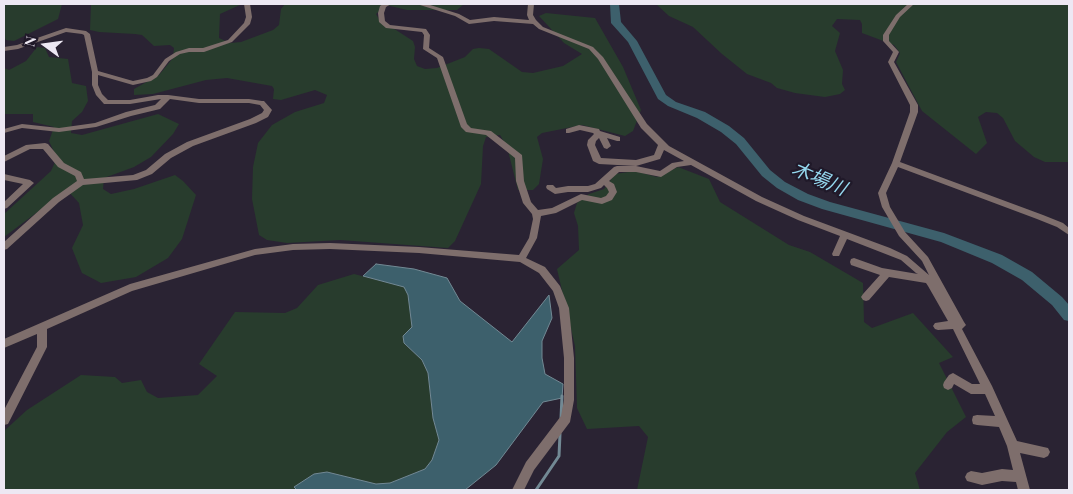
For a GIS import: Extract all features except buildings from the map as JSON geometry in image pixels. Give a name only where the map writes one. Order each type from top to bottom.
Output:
[{"type":"street","points":[[95,72],[134,83],[149,80],[155,76],[167,60],[178,53],[188,50],[204,50],[230,41],[247,24],[249,16],[248,4]]},
{"type":"street","points":[[388,4],[384,6],[382,22],[388,27],[424,30],[427,35],[426,49],[440,57],[464,125],[470,130],[488,133],[519,157],[520,182],[526,203],[536,213]]},
{"type":"street","points":[[422,4],[457,15],[469,22],[494,19],[533,22]]},
{"type":"street","points":[[531,4],[530,15],[533,22],[541,28],[591,48],[596,53],[644,126],[662,145],[690,163],[759,200],[904,258],[919,270],[928,280],[955,325],[988,389],[1013,446],[1024,490]]},
{"type":"street","points":[[911,4],[898,16],[886,35],[886,41],[896,52],[890,62],[914,105],[914,112],[896,164],[882,193],[886,207],[902,234],[925,259],[961,325],[964,342]]},
{"type":"street","points":[[4,49],[18,47],[66,30],[84,32],[88,34],[95,72],[95,85],[99,95],[106,102],[130,102],[168,97],[199,101],[249,101],[262,104],[268,110],[265,115],[253,121],[190,144],[168,156],[149,172],[134,178],[81,182],[56,200],[4,247]]},
{"type":"street","points":[[4,131],[22,126],[58,130],[96,125],[157,107],[168,97]]},
{"type":"street","points":[[569,131],[579,127],[617,139]]},
{"type":"street","points":[[597,134],[592,140],[591,145],[596,159],[599,161],[660,174],[676,165],[690,163]]},
{"type":"street","points":[[597,134],[605,140],[607,146]]},
{"type":"street","points":[[550,187],[555,192],[568,189],[588,189],[598,186],[616,170],[624,166],[656,157],[662,145]]},
{"type":"street","points":[[4,159],[29,147],[45,146],[60,166],[78,174],[81,182]]},
{"type":"street","points":[[896,164],[1017,208],[1060,225],[1069,232]]},
{"type":"street","points":[[606,165],[624,166]]},
{"type":"street","points":[[4,177],[30,183],[4,206]]},
{"type":"street","points":[[536,213],[553,211],[581,197],[602,201],[609,198],[613,192],[610,186],[603,182]]},
{"type":"street","points":[[520,259],[532,238],[536,213]]},
{"type":"street","points":[[836,254],[845,234]]},
{"type":"street","points":[[4,344],[130,288],[218,262],[292,247],[367,247],[520,259],[542,270],[557,289],[564,308],[569,358],[569,400],[566,419],[530,466],[518,490]]},
{"type":"street","points":[[854,262],[886,273],[928,280]]},
{"type":"street","points":[[866,297],[886,273]]},
{"type":"street","points":[[938,326],[955,325]]},
{"type":"street","points":[[4,420],[42,347],[42,326]]},
{"type":"street","points":[[948,385],[953,378],[971,389],[988,389]]},
{"type":"street","points":[[977,420],[1003,422]]},
{"type":"street","points":[[1013,446],[1044,452]]},
{"type":"street","points":[[971,477],[982,479],[1002,475],[1020,476]]},
{"type":"green space","points":[[4,4],[62,4],[58,19],[14,41],[6,40],[4,37]]},
{"type":"green space","points":[[91,4],[242,4],[220,14],[219,38],[230,43],[241,42],[273,30],[279,25],[281,9],[285,4],[464,4],[457,10],[407,10],[386,5],[376,14],[379,19],[413,41],[415,47],[414,59],[417,66],[425,69],[437,68],[465,57],[473,49],[479,48],[489,49],[522,72],[533,73],[563,66],[582,54],[564,43],[539,16],[546,13],[595,18],[623,67],[641,110],[633,131],[625,136],[582,125],[542,133],[537,137],[543,159],[539,184],[533,190],[518,190],[507,147],[500,135],[486,137],[483,146],[481,184],[455,241],[448,248],[340,240],[287,243],[267,240],[259,235],[252,199],[253,167],[258,143],[272,125],[295,112],[324,103],[327,95],[315,90],[281,100],[273,99],[274,89],[272,86],[227,78],[206,80],[153,94],[134,95],[134,89],[159,75],[173,58],[174,48],[170,45],[154,46],[142,35],[90,30]]},
{"type":"green space","points":[[656,4],[1069,4],[1069,162],[1045,162],[1034,157],[1015,141],[1003,118],[997,113],[986,112],[978,117],[987,143],[976,154],[922,111],[896,62],[900,53],[894,45],[862,33],[860,20],[837,19],[832,26],[840,33],[835,51],[843,70],[842,84],[845,90],[840,94],[825,97],[795,93],[777,88],[771,83],[747,74],[693,27],[669,16]]},
{"type":"green space","points":[[37,47],[45,48],[49,57],[68,59],[72,83],[86,86],[88,101],[82,112],[72,121],[71,133],[82,135],[158,114],[179,124],[173,134],[151,157],[134,167],[104,178],[103,189],[111,194],[134,189],[175,175],[196,195],[182,239],[168,258],[136,277],[101,283],[82,273],[72,248],[83,225],[79,203],[67,190],[4,237],[4,214],[51,171],[55,162],[56,156],[49,141],[54,127],[33,122],[33,114],[4,114],[4,68],[9,70],[26,61]]},
{"type":"green space","points":[[678,167],[709,179],[720,202],[789,245],[810,252],[863,283],[864,322],[872,328],[913,313],[953,357],[939,363],[966,417],[947,432],[915,473],[920,490],[637,490],[648,437],[639,426],[587,429],[577,408],[575,346],[557,269],[579,250],[578,226],[574,213],[577,203],[589,194],[604,189],[615,174],[635,171],[657,177]]},
{"type":"green space","points":[[354,274],[405,287],[408,295],[412,328],[404,343],[422,360],[428,373],[433,418],[439,440],[432,460],[425,469],[390,483],[376,484],[327,472],[314,474],[294,487],[297,490],[4,490],[4,431],[27,410],[81,375],[115,377],[122,383],[141,380],[147,392],[158,398],[198,395],[217,376],[199,364],[235,312],[285,313],[297,308],[318,285]]},
{"type":"water","points":[[376,264],[414,269],[447,278],[460,301],[512,342],[549,295],[552,318],[542,341],[542,358],[545,374],[563,384],[562,398],[543,402],[496,465],[465,490],[297,490],[294,487],[314,474],[327,472],[376,484],[390,483],[425,469],[432,460],[439,440],[433,418],[428,373],[422,360],[404,343],[403,336],[412,327],[408,295],[404,287],[363,276]]},
{"type":"waterway","name":"木場川","points":[[614,4],[616,23],[632,41],[662,97],[672,104],[701,115],[725,129],[740,141],[766,173],[781,185],[803,197],[827,206],[944,238],[997,259],[1027,276],[1057,301],[1069,315]]},
{"type":"waterway","points":[[561,418],[562,396]]},
{"type":"waterway","points":[[536,490],[559,456],[560,434]]}]
